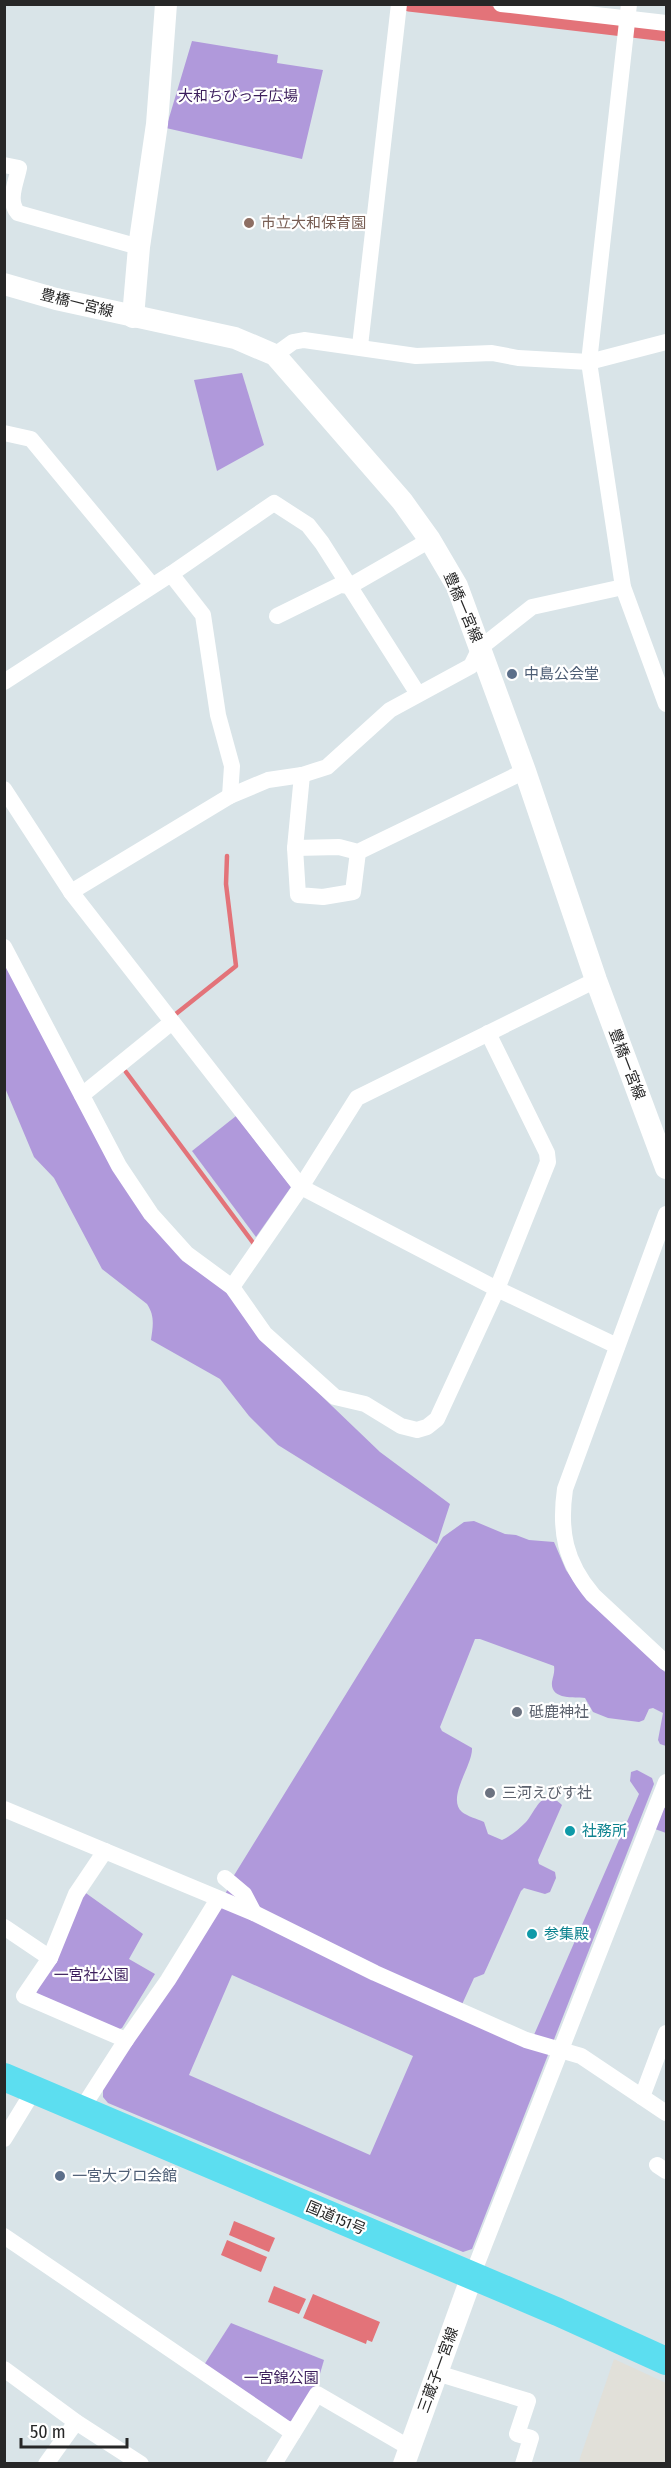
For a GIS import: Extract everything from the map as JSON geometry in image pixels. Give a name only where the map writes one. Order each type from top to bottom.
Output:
[{"type":"highway","name":"国道151号","points":[[4,2077],[666,2361]]},
{"type":"main road","points":[[133,317],[139,247],[157,124],[166,4]]},
{"type":"main road","name":"豊橋一宮線","points":[[4,284],[56,299],[235,338],[275,355],[402,501],[430,540],[457,586],[525,771],[596,980],[666,1168]]},
{"type":"main road","name":"三蔵子一宮線","points":[[407,2456],[472,2276]]},
{"type":"street","points":[[360,346],[399,4]]},
{"type":"street","points":[[501,4],[629,12],[666,23]]},
{"type":"street","points":[[629,12],[589,362],[623,586],[666,704]]},
{"type":"street","points":[[4,165],[20,168],[12,201],[13,208],[18,213],[139,247]]},
{"type":"street","points":[[275,355],[293,342],[304,340],[360,346],[416,356],[492,353],[518,358],[589,362],[666,342]]},
{"type":"street","points":[[4,433],[31,439],[152,585]]},
{"type":"street","points":[[4,682],[171,574],[274,503],[308,525],[338,564],[418,694]]},
{"type":"street","points":[[277,616],[340,585],[350,586],[430,540]]},
{"type":"street","points":[[171,574],[203,615],[208,661],[218,715],[232,766],[230,796]]},
{"type":"street","points":[[71,892],[230,796],[268,780],[302,775],[327,767],[357,741],[375,721],[418,694],[471,666],[480,648],[532,607],[623,586]]},
{"type":"street","points":[[296,848],[339,847],[358,852],[525,771]]},
{"type":"street","points":[[302,775],[296,848],[298,895],[323,897],[353,892],[358,852]]},
{"type":"street","points":[[4,789],[71,892],[301,1187],[497,1289],[617,1346]]},
{"type":"street","points":[[4,947],[119,1166],[151,1214],[187,1254],[232,1287],[265,1334],[335,1397],[365,1404],[401,1426],[417,1430],[427,1427],[437,1419],[497,1289],[548,1162],[547,1153],[488,1033]]},
{"type":"street","points":[[232,1287],[301,1187],[357,1098],[596,980]]},
{"type":"street","points":[[82,1095],[172,1022]]},
{"type":"street","points":[[666,1214],[565,1489],[562,1508],[563,1535],[575,1570],[583,1583],[666,1663]]},
{"type":"street","points":[[472,2276],[666,1782]]},
{"type":"street","points":[[4,1809],[254,1913],[375,1973],[526,2040],[581,2056],[666,2113]]},
{"type":"street","points":[[105,1851],[76,1893],[50,1958],[24,1996],[126,2040]]},
{"type":"street","points":[[225,1878],[244,1894],[254,1913]]},
{"type":"street","points":[[81,2110],[168,1980],[218,1899]]},
{"type":"street","points":[[4,1928],[50,1958]]},
{"type":"street","points":[[642,2097],[666,2033]]},
{"type":"street","points":[[4,2139],[34,2090]]},
{"type":"street","points":[[4,2236],[293,2433]]},
{"type":"street","points":[[4,2369],[76,2422],[141,2463]]},
{"type":"street","points":[[437,2373],[528,2401],[517,2434],[531,2438],[523,2463]]},
{"type":"street","points":[[274,2463],[317,2394],[407,2456]]},
{"type":"street","points":[[46,2463],[76,2422]]},
{"type":"shaded area","points":[[234,2221],[275,2238],[269,2252],[229,2235]]},
{"type":"shaded area","points":[[227,2240],[267,2257],[261,2272],[221,2255]]},
{"type":"shaded area","points":[[274,2286],[306,2299],[299,2314],[268,2302]]},
{"type":"shaded area","points":[[313,2294],[380,2322],[372,2342],[367,2340],[366,2344],[303,2318]]},
{"type":"shaded area","points":[[614,2359],[666,2383],[666,2463],[588,2464],[579,2461]]},
{"type":"green space","name":"大和ちびっ子広場","points":[[192,41],[278,55],[277,63],[323,70],[302,159],[166,128]]},
{"type":"green space","points":[[242,373],[264,445],[217,471],[194,380]]},
{"type":"green space","points":[[4,960],[113,1168],[227,1291],[260,1337],[380,1452],[450,1504],[437,1544],[278,1445],[249,1416],[220,1379],[151,1340],[153,1326],[150,1308],[102,1269],[54,1178],[34,1157],[5,1088]]},
{"type":"green space","points":[[236,1116],[291,1187],[256,1237],[192,1151]]},
{"type":"green space","points":[[474,1521],[505,1534],[529,1540],[554,1542],[566,1570],[577,1586],[666,1673],[666,1746],[660,1744],[658,1740],[663,1713],[653,1708],[649,1709],[644,1720],[639,1722],[608,1718],[593,1712],[585,1698],[559,1695],[555,1692],[552,1688],[554,1666],[475,1639],[440,1727],[442,1731],[472,1748],[469,1763],[458,1790],[458,1806],[462,1812],[484,1822],[488,1834],[502,1840],[523,1825],[544,1799],[555,1800],[562,1805],[538,1860],[539,1864],[555,1872],[556,1878],[550,1892],[545,1894],[524,1888],[521,1891],[484,1974],[474,1978],[459,2011],[530,2044],[639,1794],[630,1781],[631,1772],[637,1770],[652,1778],[654,1784],[472,2249],[463,2252],[108,2103],[103,2097],[103,2089],[220,1906],[233,1877],[443,1537],[464,1522]],"holes":[[[232,1975],[413,2056],[370,2155],[189,2075]]]},
{"type":"green space","points":[[663,1808],[666,1808],[666,1833],[655,1829]]},
{"type":"green space","name":"一宮社公園","points":[[83,1891],[143,1934],[129,1959],[155,1974],[122,2028],[117,2030],[35,1996]]},
{"type":"green space","name":"一宮錦公園","points":[[231,2323],[324,2360],[317,2384],[293,2421],[287,2421],[204,2365]]},
{"type":"waterway","points":[[409,4],[666,34]]},
{"type":"waterway","points":[[172,1017],[236,966],[226,884],[227,856]]},
{"type":"waterway","points":[[126,1072],[254,1244]]},
{"type":"place","name":"市立大和保育園","points":[[249,223]]},
{"type":"place","name":"中島公会堂","points":[[512,674]]},
{"type":"place","name":"砥鹿神社","points":[[517,1712]]},
{"type":"place","name":"三河えびす社","points":[[490,1793]]},
{"type":"place","name":"社務所","points":[[570,1831]]},
{"type":"place","name":"参集殿","points":[[532,1934]]},
{"type":"place","name":"一宮大ブロ会館","points":[[60,2176]]}]
